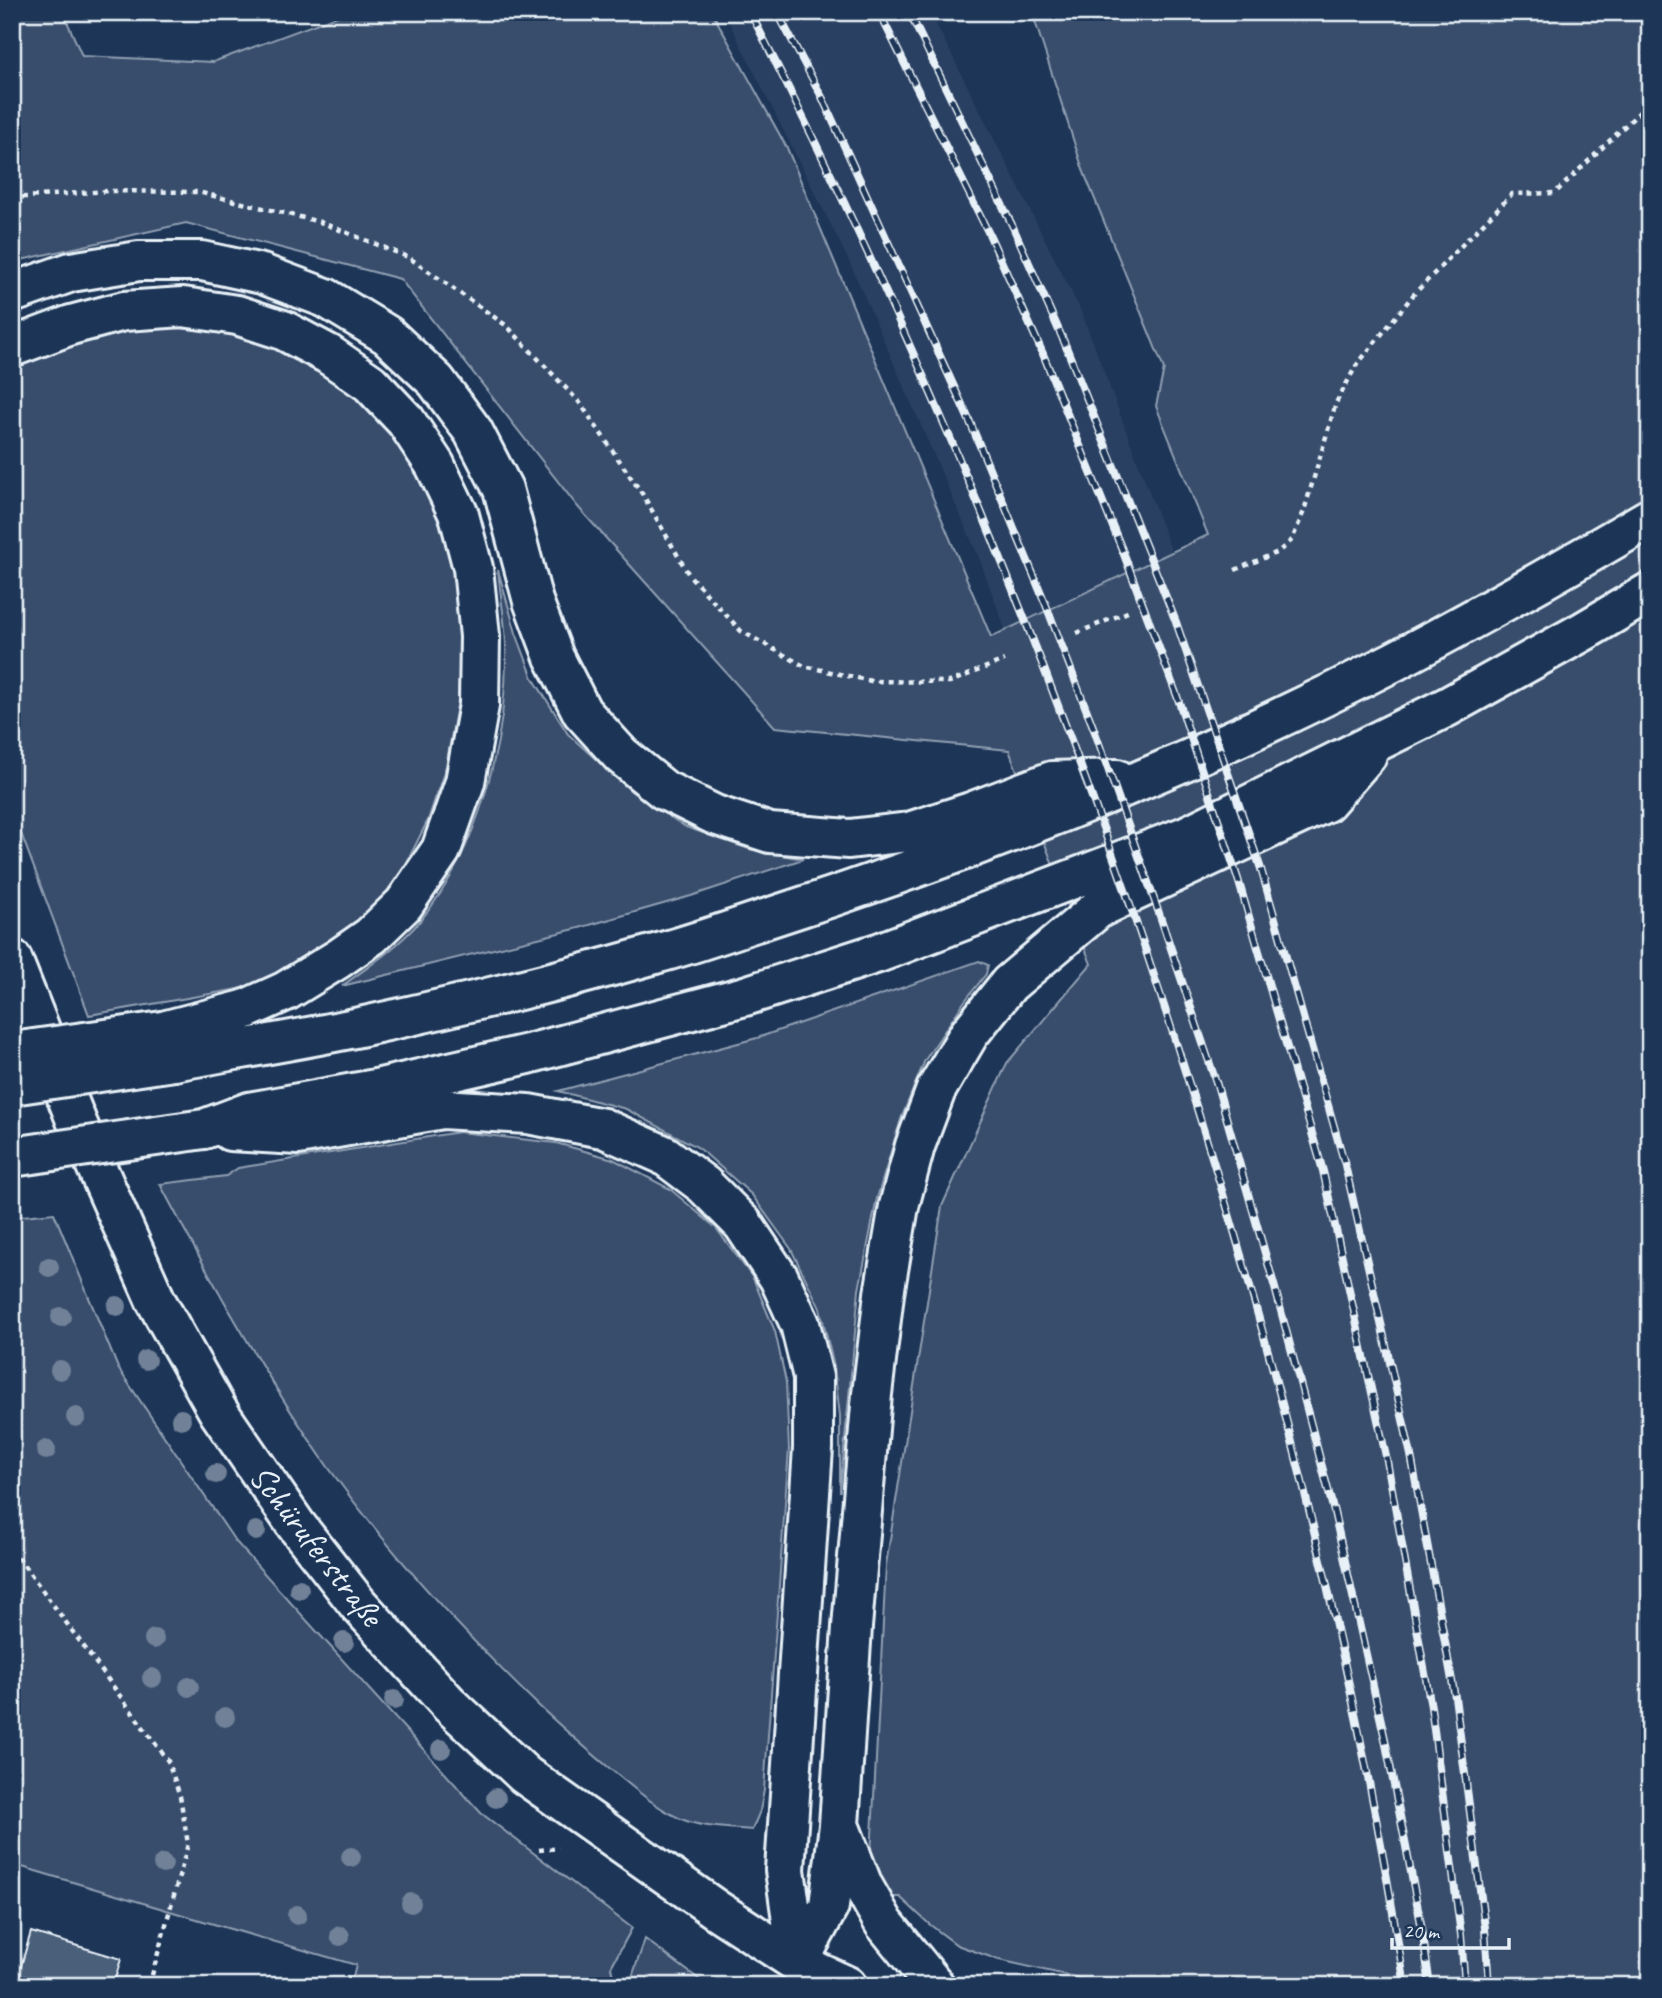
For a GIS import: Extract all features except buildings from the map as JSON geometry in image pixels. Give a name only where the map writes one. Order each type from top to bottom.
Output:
[{"type":"main road","points":[[12,293],[71,272],[139,261],[202,261],[262,274],[326,298],[387,335],[436,381],[473,431],[503,489],[533,601],[554,657],[582,712],[621,755],[664,790],[715,815],[770,833],[849,839],[909,832],[1052,781],[1144,778]]},
{"type":"main road","points":[[12,347],[124,311],[183,307],[237,315],[283,330],[328,354],[370,383],[406,421],[435,465],[459,515],[473,568],[480,636],[479,705],[465,782],[441,849],[404,904],[371,936],[338,960],[286,991],[168,1046],[12,1085]]},
{"type":"main road","points":[[12,1052],[168,1046],[367,1025],[656,954],[899,875],[1144,778],[1268,723],[1392,662],[1554,575],[1650,518]]},
{"type":"main road","points":[[204,1129],[249,1112],[376,1089],[528,1054],[745,996],[878,953],[1185,836],[1458,701],[1650,592]]},
{"type":"main road","points":[[799,1974],[829,1906],[839,1825],[854,1600],[872,1394],[884,1294],[899,1206],[915,1146],[936,1090],[969,1034],[1009,984],[1099,908],[1326,802],[1380,740]]},
{"type":"main road","name":"Schüruferstraße","points":[[12,958],[79,1125],[156,1301],[218,1411],[296,1525],[358,1604],[449,1704],[525,1775],[718,1911],[799,1974],[847,1986]]},
{"type":"main road","points":[[12,1157],[204,1129],[298,1135],[442,1110],[528,1114],[603,1128],[664,1155],[704,1185],[743,1224],[779,1278],[800,1324],[813,1377],[813,1448],[785,1870],[799,1974]]},
{"type":"main road","points":[[839,1825],[863,1886],[884,1923],[934,1986]]},
{"type":"path","points":[[1235,570],[1279,552],[1292,540],[1304,511],[1336,403],[1356,366],[1414,294],[1513,194],[1555,193],[1650,102]]},
{"type":"path","points":[[12,198],[107,191],[198,192],[320,222],[408,257],[507,326],[580,403],[643,495],[689,575],[741,631],[804,666],[871,681],[950,682],[1004,660]]},
{"type":"path","points":[[1077,633],[1130,611]]},
{"type":"path","points":[[12,1549],[168,1761],[180,1797],[188,1844],[149,1986]]},
{"type":"shaded area","points":[[12,12],[63,12],[82,56],[213,62],[348,12],[712,12],[787,148],[991,637],[1208,535],[1156,406],[1164,369],[1083,170],[1032,12],[1650,12],[1650,1986],[1115,1986],[999,1960],[957,1945],[900,1897],[890,1897],[871,1855],[886,1565],[942,1206],[1007,1063],[1091,964],[1009,750],[775,727],[578,507],[400,279],[186,223],[12,262]]},
{"type":"shaded area","points":[[724,12],[930,12],[1082,313],[1219,678],[1049,750],[980,560],[848,259]]},
{"type":"shaded area","points":[[165,327],[221,332],[274,346],[315,366],[362,400],[405,448],[432,501],[451,558],[461,636],[458,700],[446,766],[428,820],[401,874],[372,910],[330,947],[250,987],[89,1015],[12,809],[12,367],[60,348],[116,332]]},
{"type":"shaded area","points":[[498,570],[516,633],[533,678],[568,734],[632,792],[686,827],[749,849],[803,859],[691,896],[579,928],[342,986],[393,948],[420,921],[441,892],[474,826],[486,790],[502,716],[506,644]]},
{"type":"shaded area","points":[[979,961],[988,965],[986,974],[925,1060],[901,1119],[877,1198],[859,1290],[840,1492],[840,1416],[834,1367],[820,1308],[791,1249],[752,1195],[699,1148],[626,1109],[558,1091],[757,1038]]},
{"type":"shaded area","points":[[459,1132],[556,1143],[613,1159],[670,1189],[716,1228],[753,1278],[775,1331],[786,1382],[789,1449],[764,1790],[760,1811],[752,1830],[696,1824],[670,1814],[653,1803],[557,1722],[455,1620],[376,1530],[328,1467],[239,1328],[160,1184],[226,1176],[238,1168]]},
{"type":"shaded area","points":[[54,1213],[118,1368],[235,1541],[481,1813],[632,1928],[611,1967],[614,1981],[624,1986],[351,1986],[356,1965],[12,1864],[12,1217]]},
{"type":"shaded area","points":[[645,1939],[700,1980],[703,1986],[629,1986]]},
{"type":"railway","points":[[750,12],[873,264],[931,393],[1038,652],[1134,916],[1214,1164],[1280,1396],[1310,1513],[1362,1748],[1405,1986]]},
{"type":"railway","points":[[777,12],[822,97],[970,422],[1046,605],[1095,732],[1217,1085],[1275,1288],[1334,1512],[1385,1739],[1422,1929],[1430,1986]]},
{"type":"railway","points":[[879,12],[990,236],[1043,354],[1125,557],[1177,696],[1238,879],[1323,1171],[1387,1461],[1431,1707],[1461,1935],[1465,1986]]},
{"type":"railway","points":[[909,12],[1013,227],[1065,344],[1176,622],[1261,869],[1345,1165],[1411,1455],[1455,1697],[1485,1928],[1489,1986]]}]
